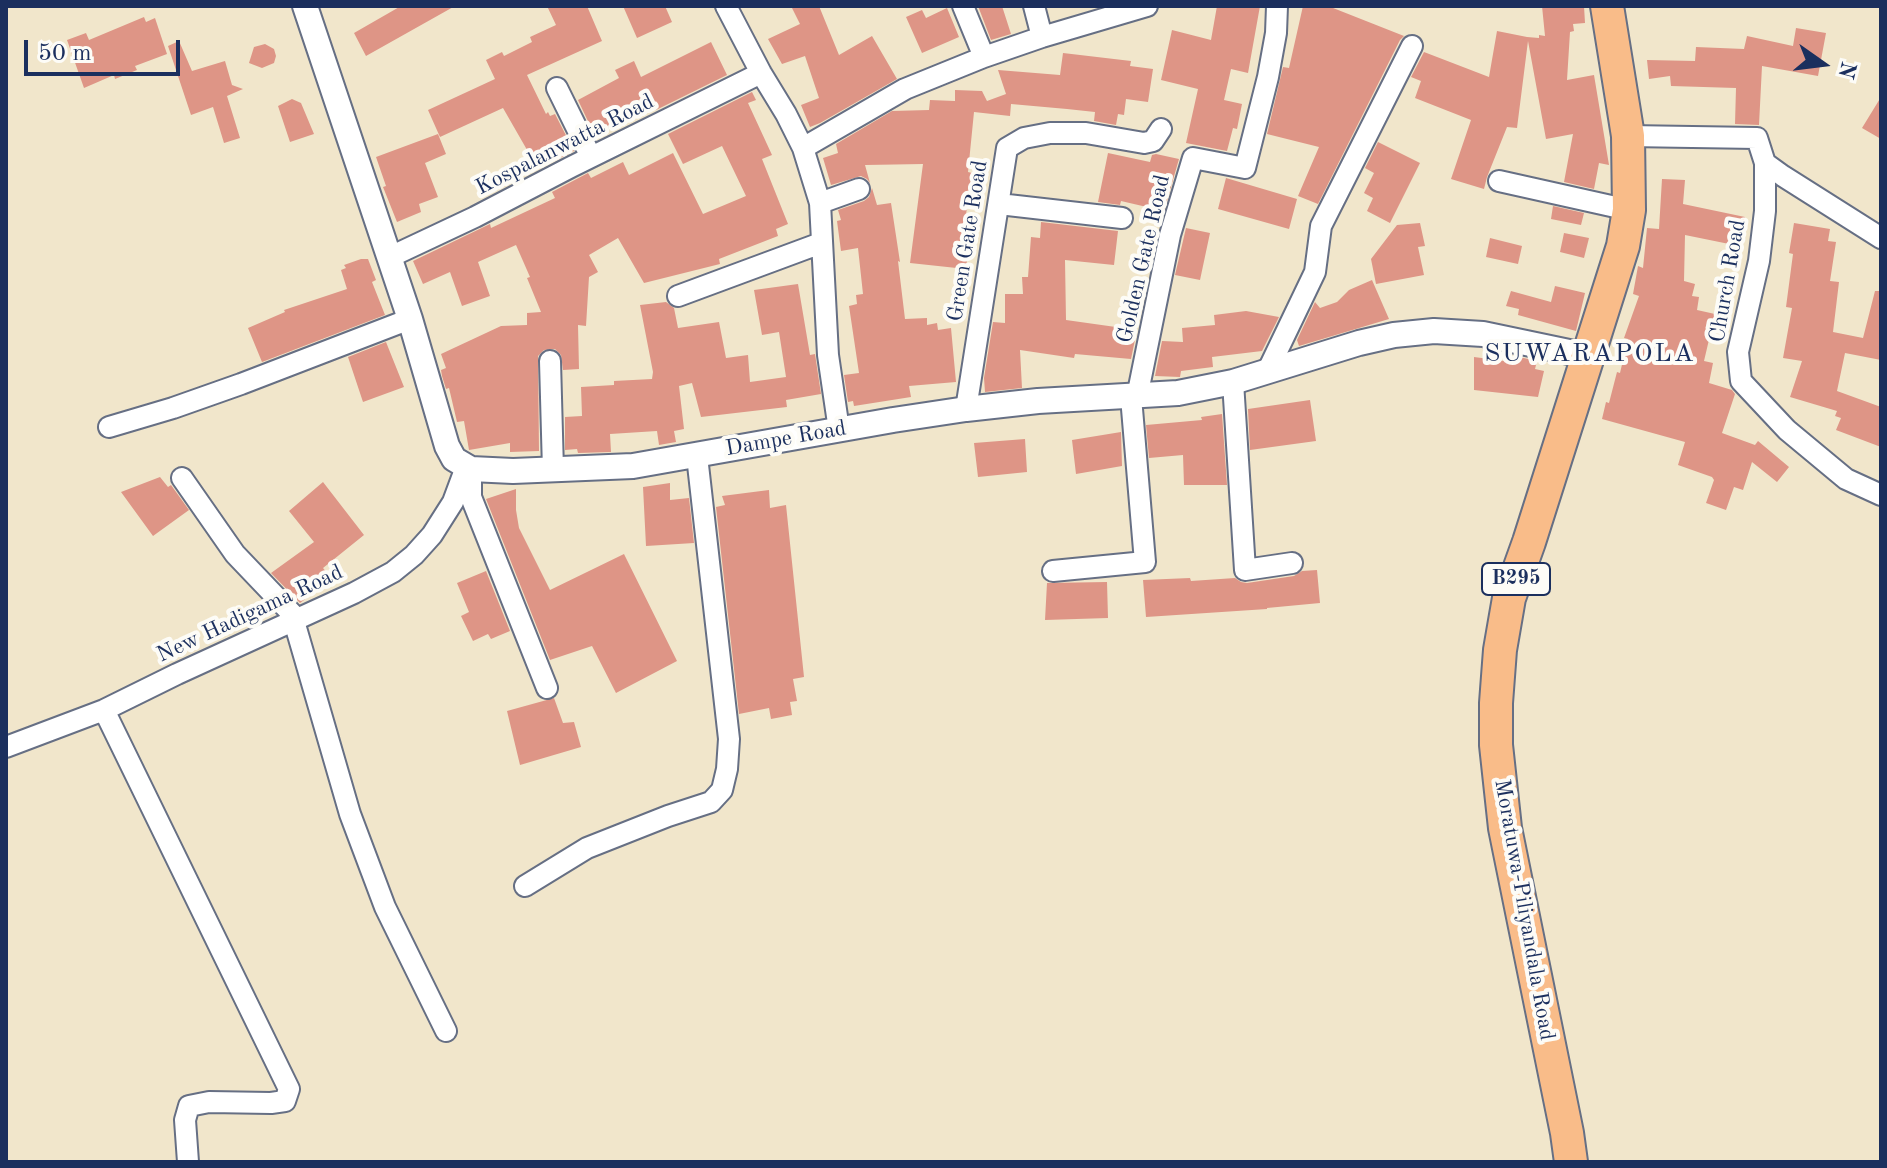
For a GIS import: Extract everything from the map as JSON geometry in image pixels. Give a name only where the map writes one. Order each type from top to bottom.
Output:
[{"type":"main road","name":"Moratuwa-Piliyandala Road","points":[[1571,1162],[1505,828],[1496,745],[1496,703],[1500,650],[1509,598],[1623,246],[1629,210],[1628,136],[1607,6]]},
{"type":"street","points":[[305,6],[390,257],[447,446],[454,459],[468,468],[471,497],[547,688]]},
{"type":"street","points":[[726,6],[803,148],[820,203],[828,355],[839,430]]},
{"type":"street","points":[[963,6],[984,57]]},
{"type":"street","points":[[1034,6],[1042,37]]},
{"type":"street","points":[[803,148],[905,89],[1042,37],[1147,6]]},
{"type":"street","name":"Golden Gate Road","points":[[1134,397],[1170,235],[1193,158],[1245,168],[1268,77],[1276,33],[1277,6]]},
{"type":"street","points":[[1267,372],[1315,272],[1321,226],[1412,46]]},
{"type":"street","name":"Kospalanwatta Road","points":[[390,257],[761,73]]},
{"type":"street","points":[[557,88],[591,157]]},
{"type":"street","name":"Green Gate Road","points":[[966,409],[1007,148],[1024,138],[1050,133],[1086,133],[1144,143],[1153,141],[1161,129]]},
{"type":"street","points":[[1628,136],[1757,138],[1765,163],[1881,238]]},
{"type":"street","name":"Church Road","points":[[1765,163],[1765,211],[1759,261],[1738,352],[1741,381],[1787,430],[1846,479],[1881,495]]},
{"type":"street","points":[[1499,181],[1629,210]]},
{"type":"street","points":[[820,203],[859,189]]},
{"type":"street","points":[[999,204],[1122,218]]},
{"type":"street","points":[[678,296],[821,243]]},
{"type":"street","points":[[109,427],[241,384],[410,319]]},
{"type":"street","name":"Dampe Road","points":[[468,468],[513,471],[633,466],[966,409],[1050,400],[1178,393],[1233,382],[1359,343],[1434,331],[1483,334],[1588,356]]},
{"type":"street","points":[[550,361],[553,470]]},
{"type":"street","points":[[1233,382],[1245,570],[1292,563]]},
{"type":"street","points":[[1053,571],[1145,562],[1134,397]]},
{"type":"street","points":[[525,886],[587,848],[711,802],[722,790],[729,739],[697,456]]},
{"type":"street","name":"New Hadigama Road","points":[[6,747],[104,710],[393,572],[432,535],[453,502],[468,468]]},
{"type":"street","points":[[182,478],[235,554],[295,620],[350,814],[385,907],[446,1031]]},
{"type":"street","points":[[104,710],[289,1089],[285,1101],[209,1102],[189,1106],[185,1120],[188,1162]]},
{"type":"building","points":[[401,6],[455,6],[366,56],[354,33]]},
{"type":"building","points":[[547,6],[587,6],[602,41],[527,75],[546,114],[555,114],[574,151],[538,169],[503,108],[440,137],[428,110],[495,79],[486,60],[502,52],[504,56],[532,42],[530,37],[556,25]]},
{"type":"building","points":[[623,6],[665,6],[672,22],[637,38]]},
{"type":"building","points":[[791,6],[819,6],[839,55],[872,36],[897,79],[810,127],[801,105],[819,98],[805,56],[782,64],[768,39],[800,24]]},
{"type":"building","points":[[978,6],[1002,6],[1011,34],[991,40]]},
{"type":"building","points":[[1217,6],[1260,6],[1248,73],[1231,69],[1224,100],[1242,104],[1237,129],[1233,128],[1227,151],[1186,143],[1198,89],[1161,80],[1172,30],[1211,40]]},
{"type":"building","points":[[1303,6],[1328,6],[1404,36],[1318,204],[1298,196],[1319,147],[1267,134],[1283,67],[1289,68]]},
{"type":"building","points":[[1542,6],[1584,6],[1585,23],[1573,24],[1574,31],[1570,32],[1567,80],[1594,75],[1609,165],[1599,163],[1594,189],[1564,182],[1573,134],[1546,139],[1528,41],[1517,128],[1507,127],[1484,189],[1451,179],[1471,120],[1415,98],[1421,81],[1411,77],[1424,52],[1489,77],[1497,31],[1527,37],[1545,36]]},
{"type":"building","points":[[947,8],[959,37],[922,53],[906,17],[922,10],[926,18]]},
{"type":"building","points":[[144,17],[146,22],[155,18],[167,54],[135,66],[137,70],[115,79],[114,75],[84,88],[67,40],[86,33],[89,40]]},
{"type":"building","points":[[1796,28],[1826,33],[1818,76],[1762,66],[1759,125],[1735,124],[1736,88],[1671,86],[1670,76],[1649,79],[1647,60],[1695,61],[1696,47],[1744,49],[1747,36],[1793,46]]},
{"type":"building","points":[[179,41],[192,71],[225,61],[232,85],[243,89],[227,96],[240,138],[224,143],[213,107],[191,115],[168,46]]},
{"type":"building","points":[[711,42],[727,75],[656,110],[654,107],[627,120],[626,117],[594,134],[578,100],[619,78],[615,70],[634,61],[641,77]]},
{"type":"building","points":[[265,44],[274,49],[274,63],[262,68],[249,63],[254,47]]},
{"type":"building","points":[[1063,53],[1131,61],[1130,66],[1153,69],[1148,102],[1126,99],[1124,115],[1118,114],[1116,125],[1094,121],[1095,112],[1067,109],[1011,104],[1010,116],[974,112],[968,172],[972,173],[961,249],[968,249],[966,269],[910,263],[923,164],[865,165],[870,183],[861,176],[831,185],[823,158],[838,153],[836,144],[892,111],[929,110],[930,100],[955,101],[955,90],[982,91],[987,101],[1006,94],[998,70],[1060,75]]},
{"type":"building","points":[[752,92],[756,100],[748,103],[772,155],[762,159],[788,224],[776,229],[778,236],[719,259],[720,264],[644,283],[618,238],[589,255],[598,272],[589,277],[586,326],[578,325],[579,369],[563,370],[561,355],[555,349],[544,350],[538,356],[539,451],[510,452],[510,443],[469,450],[464,421],[457,422],[449,388],[446,389],[442,376],[441,370],[446,368],[441,354],[501,326],[527,325],[527,313],[541,312],[516,245],[478,262],[490,296],[462,306],[450,272],[423,284],[413,261],[490,224],[491,228],[555,198],[552,192],[588,173],[591,178],[623,162],[629,175],[673,153],[703,214],[746,196],[722,146],[683,164],[668,134]]},
{"type":"building","points":[[1881,97],[1881,139],[1862,128]]},
{"type":"building","points":[[292,99],[301,103],[314,134],[290,142],[278,106]]},
{"type":"building","points":[[438,134],[446,154],[425,163],[438,197],[419,204],[421,212],[397,222],[383,187],[386,186],[376,157]]},
{"type":"building","points":[[1378,142],[1420,163],[1390,223],[1367,211],[1373,198],[1364,193],[1374,173],[1365,168]]},
{"type":"building","points":[[1108,153],[1150,162],[1152,155],[1156,154],[1179,159],[1164,211],[1121,201],[1120,205],[1098,202]]},
{"type":"building","points":[[1226,178],[1297,199],[1289,229],[1218,209]]},
{"type":"building","points":[[1662,179],[1685,180],[1683,204],[1745,217],[1739,246],[1685,235],[1684,281],[1695,284],[1692,296],[1699,297],[1697,310],[1715,314],[1704,361],[1713,363],[1709,383],[1732,390],[1735,394],[1722,433],[1755,445],[1758,441],[1789,467],[1777,482],[1752,462],[1743,490],[1734,487],[1726,510],[1706,503],[1714,480],[1712,477],[1678,465],[1685,442],[1602,419],[1617,372],[1620,373],[1628,339],[1624,338],[1639,296],[1633,294],[1638,266],[1643,268],[1647,228],[1659,229]]},
{"type":"building","points":[[872,188],[877,205],[891,203],[905,319],[927,318],[927,325],[937,323],[938,330],[951,328],[956,382],[909,386],[911,397],[854,406],[853,401],[848,402],[844,375],[859,373],[849,306],[857,304],[856,295],[863,294],[858,248],[841,251],[837,221],[841,220],[838,210],[864,201]]},
{"type":"building","points":[[1553,206],[1584,213],[1581,225],[1551,219]]},
{"type":"building","points":[[1041,222],[1118,231],[1114,265],[1065,260],[1066,320],[1137,330],[1131,359],[1075,354],[1074,358],[1020,350],[1022,388],[985,392],[984,378],[993,322],[1005,323],[1005,294],[1023,294],[1022,277],[1028,277],[1031,237],[1040,238]]},
{"type":"building","points":[[1420,223],[1425,246],[1418,247],[1424,275],[1376,284],[1371,259],[1397,225]]},
{"type":"building","points":[[1794,223],[1830,229],[1828,241],[1836,242],[1830,281],[1839,282],[1833,332],[1863,338],[1875,291],[1881,291],[1881,360],[1845,353],[1837,391],[1881,407],[1881,447],[1836,430],[1841,418],[1835,416],[1837,411],[1790,397],[1802,361],[1783,358],[1792,308],[1786,307]]},
{"type":"building","points":[[1186,228],[1210,233],[1200,280],[1175,275]]},
{"type":"building","points":[[1564,233],[1589,238],[1584,258],[1560,252]]},
{"type":"building","points":[[1490,238],[1522,246],[1518,264],[1486,257]]},
{"type":"building","points":[[368,259],[376,280],[372,282],[385,315],[262,362],[248,328],[284,310],[347,289],[341,270],[346,268],[344,265]]},
{"type":"building","points":[[1372,280],[1389,319],[1299,346],[1297,340],[1315,302],[1320,308],[1337,302],[1349,290]]},
{"type":"building","points":[[798,284],[810,355],[815,354],[821,394],[786,400],[787,407],[701,417],[692,383],[679,386],[684,429],[674,431],[676,442],[659,445],[657,431],[610,434],[611,452],[578,453],[577,449],[565,450],[565,417],[582,416],[581,387],[652,379],[640,305],[666,302],[674,308],[678,328],[719,322],[726,358],[748,355],[750,382],[786,377],[779,332],[762,335],[754,290]]},
{"type":"building","points":[[1555,286],[1585,293],[1576,331],[1518,315],[1519,309],[1506,306],[1511,291],[1551,302]]},
{"type":"building","points":[[1246,311],[1279,317],[1262,351],[1212,357],[1213,367],[1181,371],[1180,377],[1155,376],[1162,341],[1183,342],[1182,328],[1215,325],[1214,315]]},
{"type":"building","points":[[386,342],[404,387],[363,402],[348,357]]},
{"type":"building","points":[[1515,356],[1537,361],[1535,369],[1544,371],[1538,397],[1474,390],[1474,357],[1512,362]]},
{"type":"building","points":[[1310,400],[1316,441],[1250,450],[1248,409]]},
{"type":"building","points":[[1222,414],[1227,485],[1184,485],[1183,455],[1149,458],[1146,425],[1202,420],[1201,417]]},
{"type":"building","points":[[1121,432],[1122,466],[1076,474],[1072,440]]},
{"type":"building","points":[[1025,439],[1027,472],[978,477],[974,443]]},
{"type":"building","points":[[160,477],[168,487],[171,485],[189,510],[153,536],[121,492]]},
{"type":"building","points":[[323,482],[364,535],[323,568],[332,579],[300,603],[271,573],[314,542],[289,511]]},
{"type":"building","points":[[670,483],[670,500],[689,498],[694,543],[646,546],[643,487]]},
{"type":"building","points":[[516,489],[519,528],[550,590],[624,554],[677,661],[616,693],[592,646],[550,660],[486,499]]},
{"type":"building","points":[[769,490],[770,508],[786,505],[804,677],[793,679],[797,701],[790,702],[792,715],[771,719],[769,708],[739,714],[716,507],[725,505],[722,496]]},
{"type":"building","points":[[1317,570],[1320,603],[1146,617],[1143,580],[1235,578],[1247,583]]},
{"type":"building","points":[[486,571],[510,631],[491,639],[488,634],[473,641],[461,616],[469,612],[457,583]]},
{"type":"building","points":[[1107,582],[1108,618],[1045,620],[1047,583]]},
{"type":"building","points":[[554,698],[563,723],[574,722],[581,747],[520,765],[507,711]]},
{"type":"district","name":"SUWARAPOLA","points":[[1590,354]]}]
